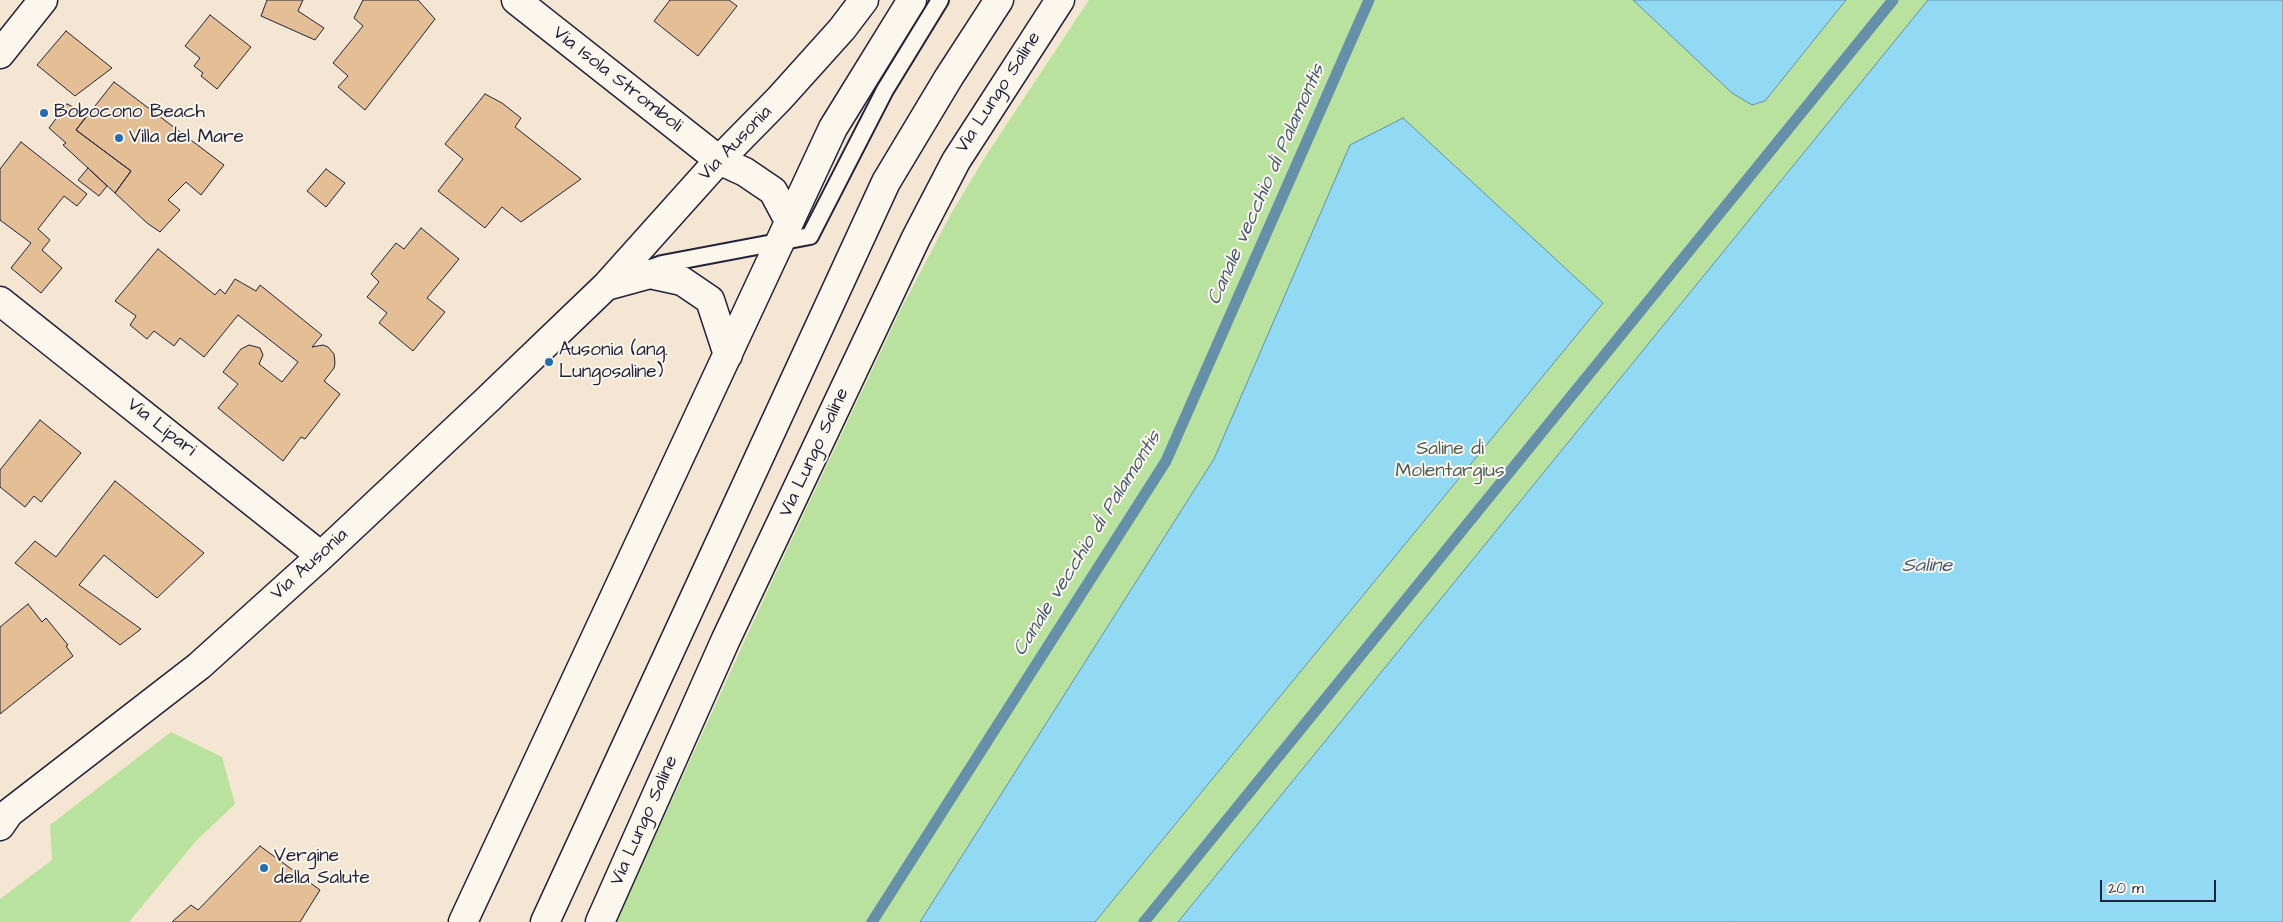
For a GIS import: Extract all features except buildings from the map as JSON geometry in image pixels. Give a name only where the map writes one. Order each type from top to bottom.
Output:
[{"type":"street","points":[[0,54],[43,0]]},
{"type":"street","name":"Via Isola Stromboli","points":[[516,0],[718,160],[745,172],[773,191],[784,232]]},
{"type":"street","name":"Via Ausonia","points":[[3,814],[199,666],[321,556],[606,286],[718,160],[779,99],[842,29],[864,0]]},
{"type":"street","points":[[463,922],[833,128],[912,0]]},
{"type":"street","points":[[545,922],[886,182],[949,77],[999,0]]},
{"type":"street","name":"Via Lungo Saline","points":[[600,922],[726,639],[916,238],[956,161],[1060,0]]},
{"type":"street","name":"Via Ausonia","points":[[606,286],[650,274],[682,281],[710,300],[728,354]]},
{"type":"street","name":"Via Lipari","points":[[0,300],[321,556]]},
{"type":"lane","points":[[606,286],[662,264],[784,232],[810,236],[885,90],[940,0]]},
{"type":"green space","name":"Saline di Molentargius","points":[[1089,0],[2283,0],[2283,922],[616,922],[774,577],[900,311],[952,212],[987,154]]},
{"type":"green space","points":[[171,732],[222,757],[235,804],[196,841],[129,922],[0,922],[0,899],[52,860],[50,825]]},
{"type":"water","points":[[1633,0],[1846,0],[1765,101],[1752,105],[1732,93]]},
{"type":"water","name":"Saline","points":[[1928,0],[2283,0],[2283,922],[1178,922]]},
{"type":"water","points":[[1403,118],[1603,303],[1095,922],[920,922],[1214,459],[1350,145]]},
{"type":"waterway","name":"Canale vecchio di Palamontis","points":[[872,922],[1166,461],[1369,0]]},
{"type":"waterway","points":[[1144,922],[1893,0]]},
{"type":"place","name":"Bobocono Beach","points":[[44,113]]},
{"type":"place","name":"Villa del Mare","points":[[119,138]]},
{"type":"place","name":"Ausonia (ang. Lungosaline)","points":[[549,362]]},
{"type":"place","name":"Vergine della Salute","points":[[264,868]]}]
